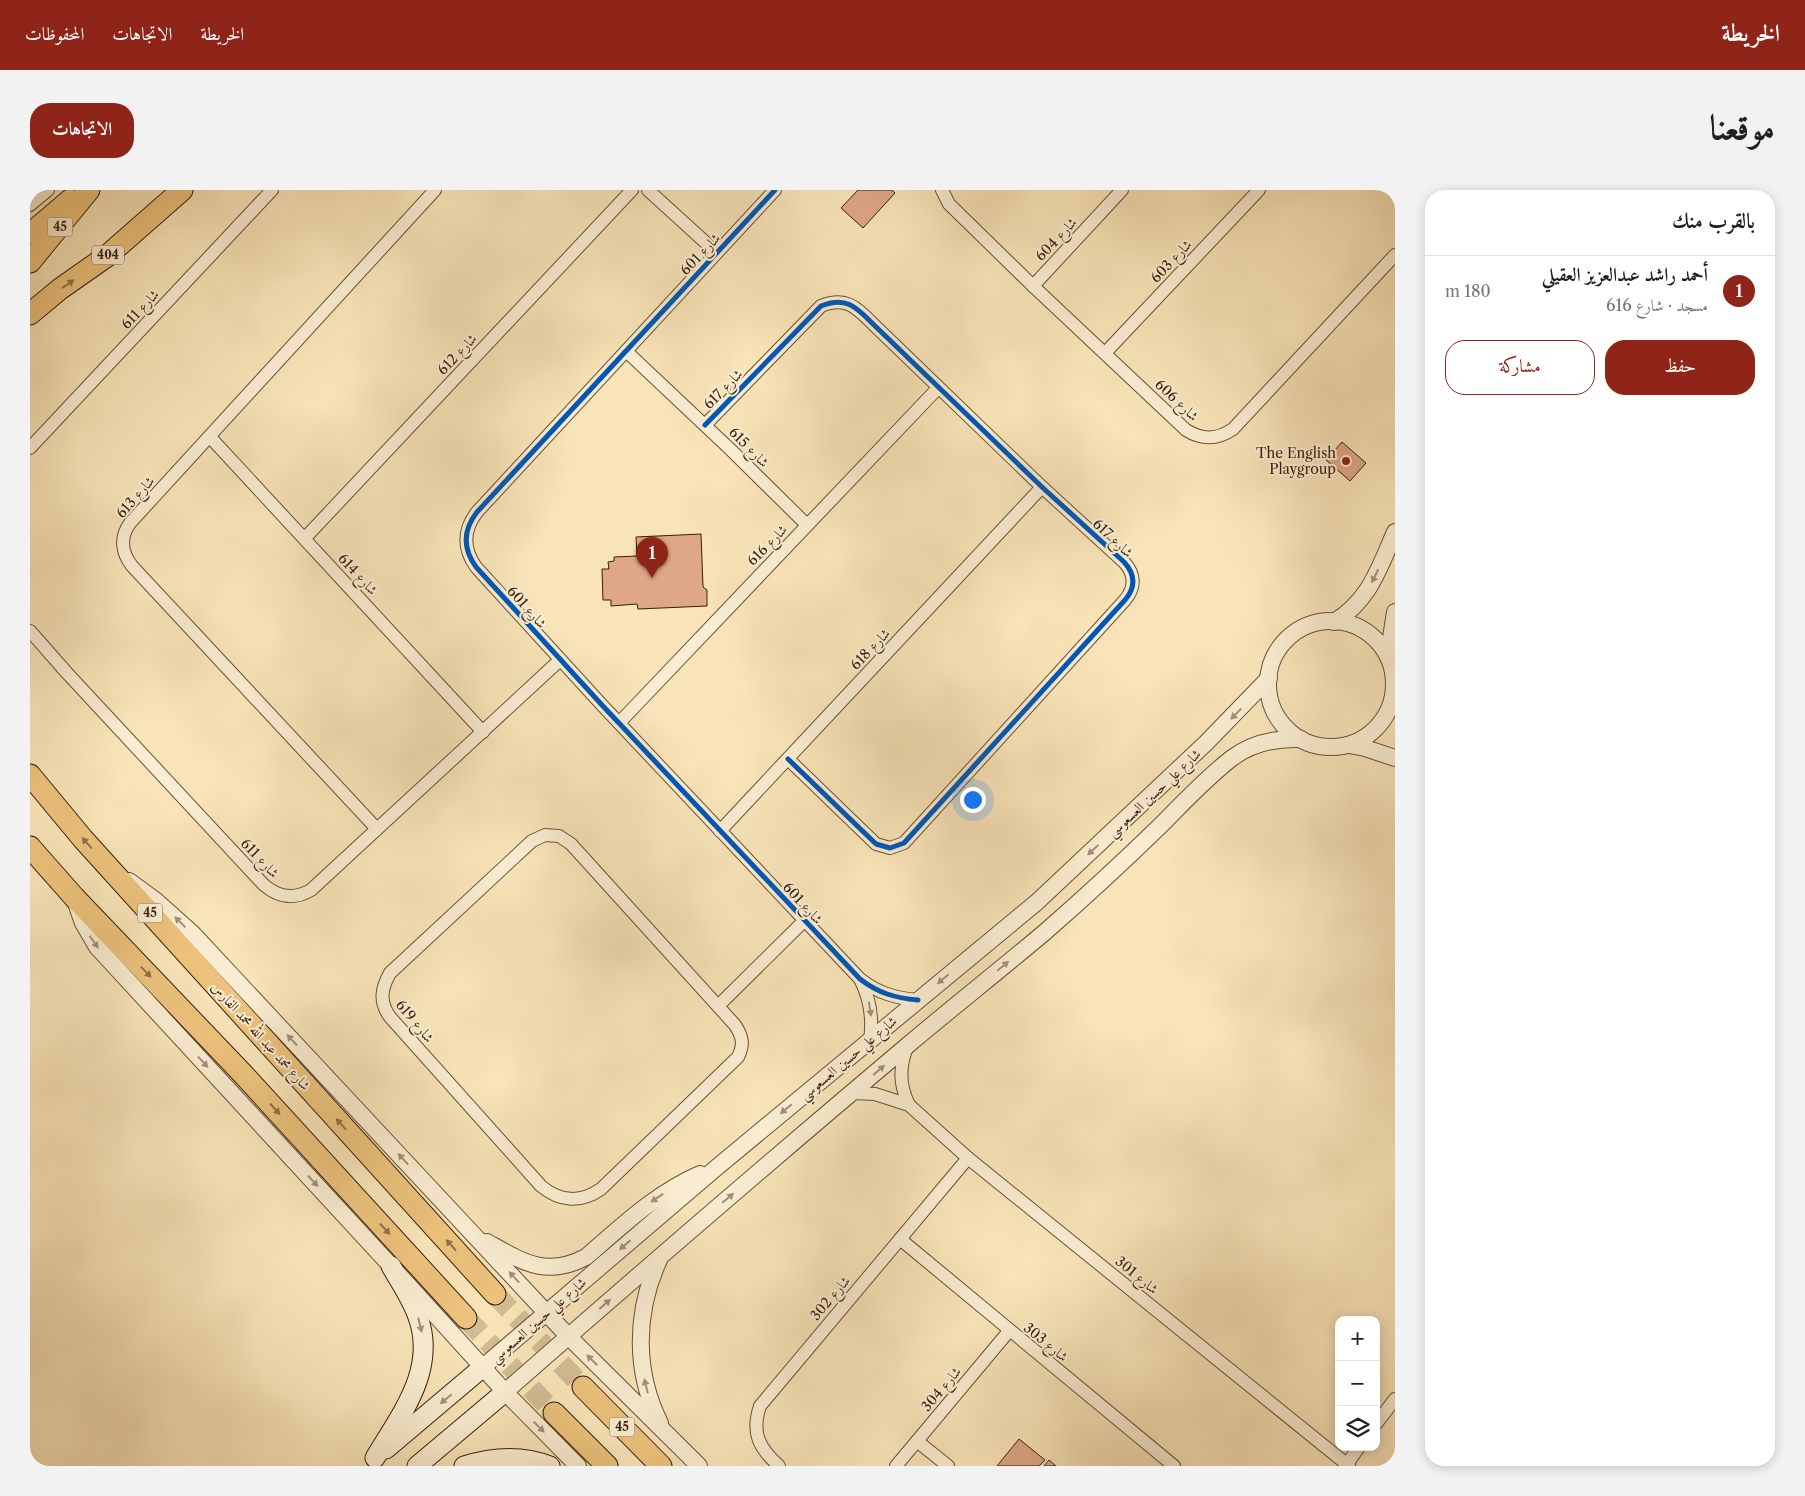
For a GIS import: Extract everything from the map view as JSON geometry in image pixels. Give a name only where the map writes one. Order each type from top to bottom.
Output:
[{"type":"main road","points":[[30,234],[82,190]]},
{"type":"main road","name":"45","points":[[30,262],[89,190]]},
{"type":"main road","name":"404","points":[[30,314],[60,289],[108,256],[182,190]]},
{"type":"main road","name":"شارع محمد عبد الله محمد الفارس","points":[[30,775],[70,824],[495,1294]]},
{"type":"main road","points":[[30,846],[74,897],[242,1073],[466,1318]]},
{"type":"main road","points":[[370,1462],[417,1385],[424,1356],[422,1330],[418,1316],[391,1266]]},
{"type":"main road","points":[[370,1462],[483,1368]]},
{"type":"main road","name":"45","points":[[583,1387],[661,1466]]},
{"type":"main road","points":[[416,1466],[505,1392]]},
{"type":"main road","points":[[554,1413],[607,1466]]},
{"type":"main road","points":[[464,1466],[480,1461],[513,1458],[550,1466]]},
{"type":"street","points":[[30,206],[48,190]]},
{"type":"street","name":"شارع 611","points":[[30,448],[272,190]]},
{"type":"street","name":"شارع 613","points":[[378,829],[132,566],[125,555],[123,541],[130,523],[435,190]]},
{"type":"street","name":"شارع 612","points":[[305,538],[632,190]]},
{"type":"street","points":[[648,190],[716,252]]},
{"type":"street","name":"شارع 601","points":[[775,190],[477,512],[469,524],[466,547],[476,567],[560,660],[860,979],[871,988],[883,994],[918,1000]]},
{"type":"street","name":"شارع 606","points":[[942,190],[949,204],[1033,286],[1186,430],[1204,438],[1215,438],[1233,429],[1395,255]]},
{"type":"street","name":"شارع 604","points":[[1033,286],[1122,190]]},
{"type":"street","name":"شارع 603","points":[[1105,353],[1259,190]]},
{"type":"street","name":"شارع 617","points":[[705,425],[813,312],[830,302],[850,304],[1128,567],[1133,580],[1133,587],[1125,600],[910,838],[898,846],[883,847],[876,844],[788,758]]},
{"type":"street","name":"شارع 615","points":[[626,351],[705,425],[807,526]]},
{"type":"street","name":"شارع 616","points":[[619,723],[938,388]]},
{"type":"street","name":"شارع 614","points":[[210,437],[483,732]]},
{"type":"street","name":"شارع 618","points":[[720,831],[1042,487]]},
{"type":"street","points":[[1334,622],[1352,610],[1367,592],[1395,532]]},
{"type":"street","points":[[1388,658],[1395,612]]},
{"type":"street","points":[[1334,622],[1354,626],[1372,636],[1388,658],[1392,670],[1394,699],[1382,722],[1361,740],[1349,745],[1324,747],[1301,739],[1289,731],[1279,720],[1269,693],[1269,678],[1272,665],[1277,653],[1291,637],[1308,626],[1334,622]]},
{"type":"street","name":"شارع 611","points":[[30,631],[270,890],[277,894],[292,897],[305,894],[311,890],[560,660]]},
{"type":"street","name":"شارع علي حسين العسعوسي","points":[[483,1368],[716,1168],[1037,902],[1228,722],[1269,678]]},
{"type":"street","name":"شارع علي حسين العسعوسي","points":[[505,1392],[908,1045],[1046,931],[1233,757],[1249,748],[1266,742],[1301,739]]},
{"type":"street","points":[[1349,745],[1395,758]]},
{"type":"street","name":"شارع 619","points":[[545,835],[552,835],[559,836],[571,844],[718,1006],[740,1032],[742,1049],[738,1057],[601,1189],[587,1197],[572,1200],[555,1196],[541,1186],[390,1017],[384,1009],[382,990],[390,973],[532,841],[545,835]]},
{"type":"street","points":[[109,867],[156,900],[192,934],[568,1336],[699,1466]]},
{"type":"street","points":[[74,897],[83,924],[97,947],[505,1392],[578,1466]]},
{"type":"street","points":[[718,1006],[804,921]]},
{"type":"street","name":"شارع 601","points":[[860,979],[869,999],[871,1010],[870,1040]]},
{"type":"street","name":"شارع 301","points":[[908,1045],[903,1056],[901,1081],[903,1093],[909,1105],[968,1158],[1348,1465]]},
{"type":"street","name":"شارع 301","points":[[852,1093],[875,1094],[909,1105]]},
{"type":"street","name":"شارع 302","points":[[780,1466],[765,1453],[758,1438],[756,1422],[760,1406],[968,1158]]},
{"type":"street","points":[[473,1234],[529,1264],[552,1268],[564,1266],[586,1257],[629,1219],[661,1195],[691,1178],[716,1168]]},
{"type":"street","name":"شارع 303","points":[[900,1239],[1174,1466]]},
{"type":"street","points":[[661,1256],[647,1290],[643,1308],[640,1344],[649,1398],[664,1431]]},
{"type":"street","name":"شارع 304","points":[[896,1466],[1009,1331]]},
{"type":"street","points":[[1380,1419],[1395,1399]]},
{"type":"street","points":[[918,1441],[948,1466]]},
{"type":"street","points":[[1348,1465],[1357,1451]]},
{"type":"building","points":[[858,190],[892,190],[895,193],[863,228],[841,208]]},
{"type":"building","name":"The English Playgroup","points":[[1342,442],[1366,463],[1350,481],[1326,460]]},
{"type":"building","points":[[701,534],[703,587],[707,590],[707,606],[638,609],[637,604],[611,606],[611,600],[603,600],[602,569],[609,569],[608,562],[614,561],[614,557],[637,556],[636,537]]},
{"type":"building","points":[[1019,1439],[1045,1460],[1039,1466],[997,1466]]},
{"type":"building","points":[[1049,1460],[1056,1466],[1044,1466]]},
{"type":"tunnel","points":[[495,1294],[583,1387]]},
{"type":"tunnel","points":[[466,1318],[554,1413]]},
{"type":"cycle path","points":[[775,190],[477,512],[469,526],[466,539],[467,546],[476,567],[601,704],[860,979],[873,988],[887,994],[918,1000]]},
{"type":"cycle path","points":[[705,425],[821,306],[837,302],[850,305],[867,318],[1042,487],[1124,562],[1132,576],[1131,590],[1125,600],[904,843],[890,848],[876,844],[788,759]]},
{"type":"place","name":"The English Playgroup","points":[[1346,461]]},
{"type":"place","name":"أحمد راشد عبدالعزيز العقيلي","points":[[652,578]]}]
